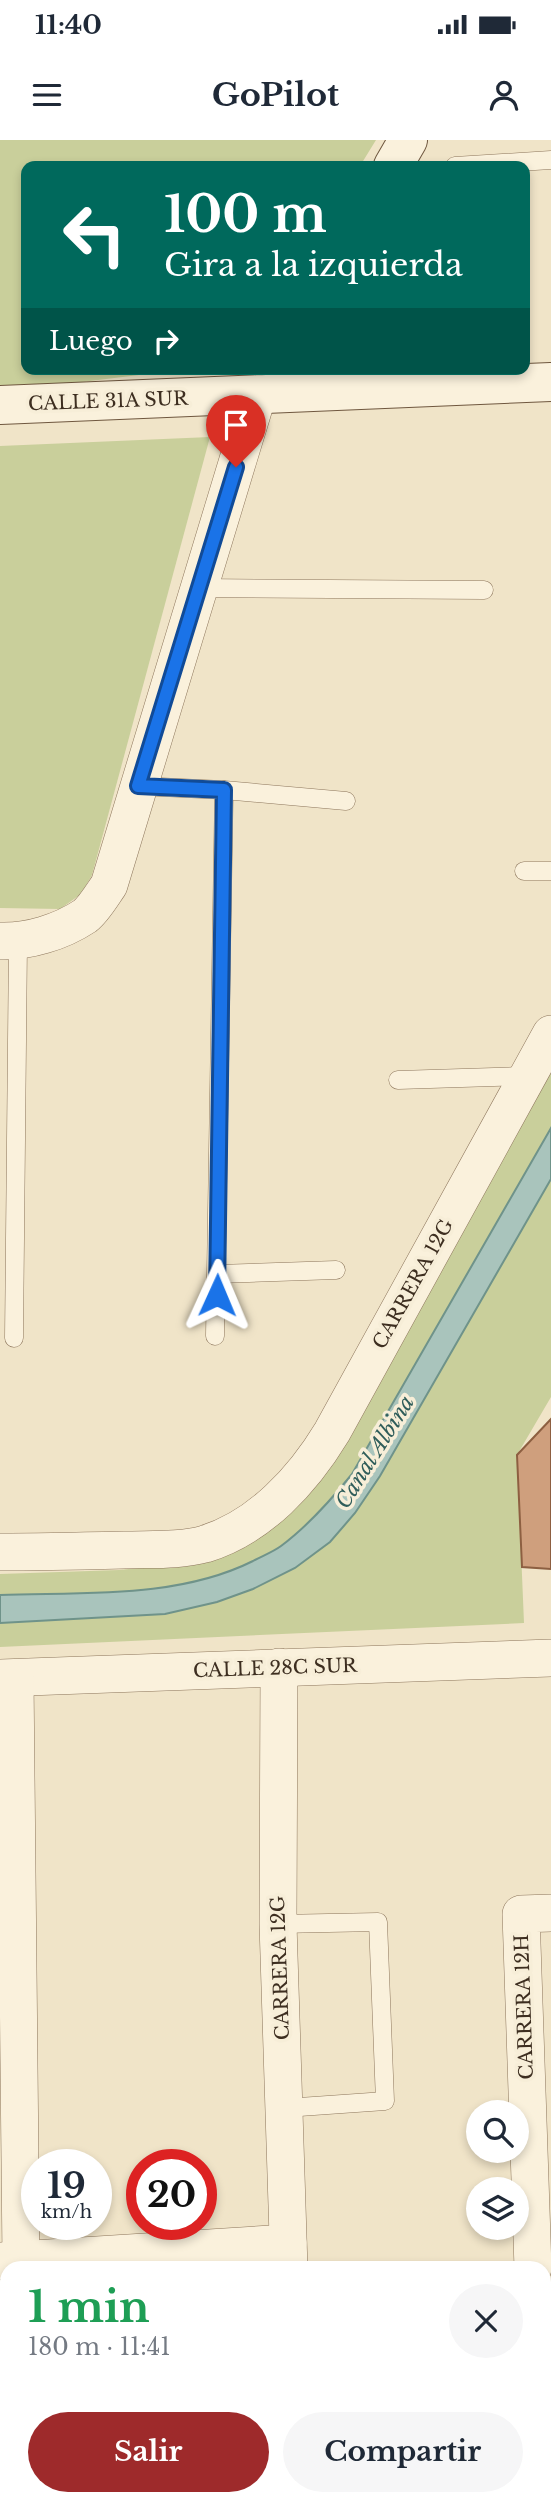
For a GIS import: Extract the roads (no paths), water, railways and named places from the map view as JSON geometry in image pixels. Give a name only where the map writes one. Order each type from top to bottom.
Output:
[{"type":"street","points":[[396,161],[408,140]]},
{"type":"street","points":[[9,942],[54,931],[87,915],[109,885],[265,382]]},
{"type":"street","name":"CALLE 31A SUR","points":[[0,405],[265,382],[551,382]]},
{"type":"street","name":"CARRERA 12G","points":[[0,1552],[171,1549],[203,1544],[231,1533],[254,1519],[290,1488],[326,1443],[551,1034]]},
{"type":"street","name":"CALLE 28C SUR","points":[[7,1678],[551,1658]]},
{"type":"street","name":"CARRERA 12G","points":[[279,1667],[278,1924],[288,2255]]},
{"type":"street","points":[[7,1678],[10,2260],[288,2255]]},
{"type":"street","name":"CARRERA 12H","points":[[536,1914],[539,2253]]},
{"type":"lane","points":[[530,161],[551,160]]},
{"type":"lane","points":[[199,588],[485,590]]},
{"type":"lane","points":[[138,786],[224,790],[346,801]]},
{"type":"lane","points":[[215,1336],[224,790]]},
{"type":"lane","points":[[524,871],[551,871]]},
{"type":"lane","points":[[9,942],[14,1338]]},
{"type":"lane","points":[[398,1080],[528,1076]]},
{"type":"lane","points":[[218,1274],[336,1270]]},
{"type":"lane","points":[[278,1924],[378,1922],[385,2101],[285,2108]]},
{"type":"water","name":"Canal Albina","points":[[551,1128],[551,1179],[380,1476],[355,1513],[330,1542],[295,1568],[253,1589],[217,1602],[165,1614],[0,1623],[0,1595],[129,1591],[193,1582],[253,1561],[278,1548],[301,1530],[352,1474]]}]
